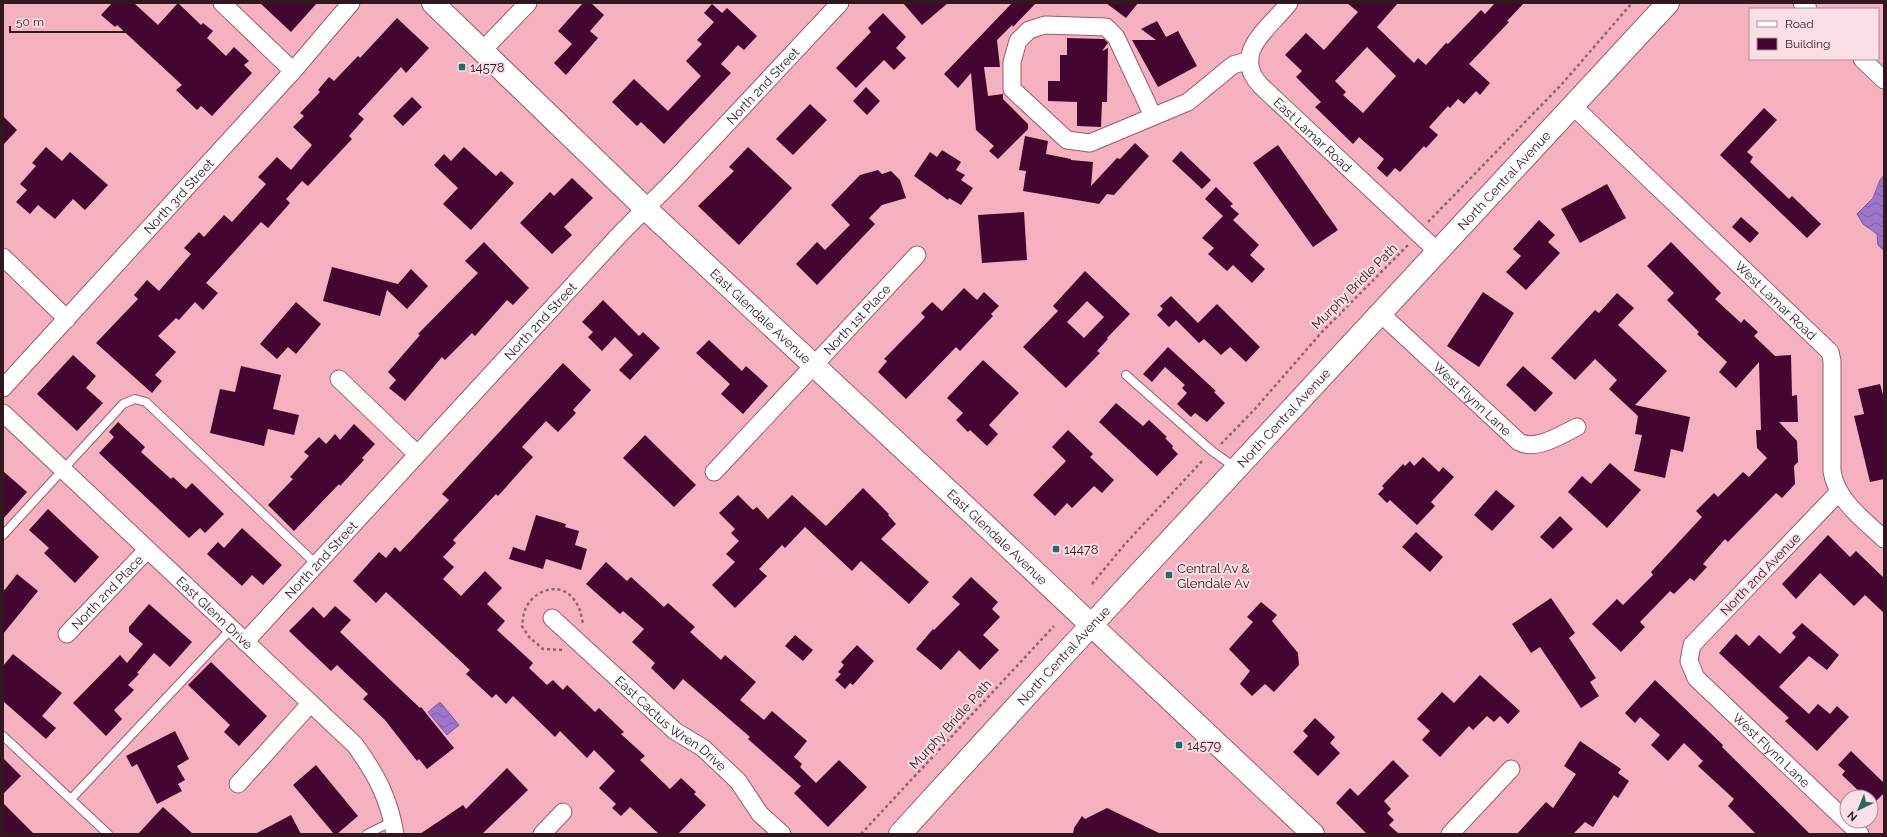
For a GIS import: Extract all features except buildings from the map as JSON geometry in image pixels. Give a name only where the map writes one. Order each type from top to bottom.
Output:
[{"type":"main road","name":"East Glendale Avenue","points":[[433,3],[645,208],[1313,834]]},
{"type":"main road","name":"North Central Avenue","points":[[900,834],[1236,468],[1573,106],[1664,4]]},
{"type":"street","points":[[222,3],[293,71]]},
{"type":"street","name":"North 3rd Street","points":[[3,388],[293,71],[351,3]]},
{"type":"street","points":[[482,51],[528,3]]},
{"type":"street","name":"North 2nd Street","points":[[245,642],[645,208],[840,3]]},
{"type":"street","points":[[1153,116],[1116,37],[1106,27],[1044,25],[1029,30],[1018,41],[1012,62],[1012,90],[1067,140],[1090,143],[1188,102],[1233,65],[1250,60],[1252,50],[1257,39],[1289,3]]},
{"type":"street","name":"East Lamar Road","points":[[1250,60],[1254,77],[1261,86],[1437,251]]},
{"type":"street","points":[[1863,60],[1884,80]]},
{"type":"street","name":"West Lamar Road","points":[[1573,106],[1830,352],[1832,361],[1832,471],[1834,483],[1839,492],[1857,513],[1884,538]]},
{"type":"street","name":"North 1st Place","points":[[714,472],[917,255]]},
{"type":"street","points":[[3,257],[67,319]]},
{"type":"street","name":"West Flynn Lane","points":[[1380,313],[1519,442],[1528,445],[1538,444],[1577,427]]},
{"type":"street","points":[[339,379],[417,454]]},
{"type":"street","name":"East Glenn Drive","points":[[3,413],[354,745],[372,769],[385,794],[394,828]]},
{"type":"street","name":"North 2nd Avenue","points":[[1689,661],[1692,645],[1839,492]]},
{"type":"street","name":"North 2nd Place","points":[[67,634],[147,550]]},
{"type":"street","name":"East Cactus Wren Drive","points":[[552,618],[675,731],[703,748],[738,781],[760,814],[782,834]]},
{"type":"street","name":"West Flynn Lane","points":[[1689,661],[1696,678],[1860,834]]},
{"type":"street","points":[[238,784],[310,704]]},
{"type":"street","points":[[1450,834],[1510,770]]},
{"type":"street","points":[[542,834],[563,812]]},
{"type":"lane","points":[[1126,375],[1212,451],[1236,468]]},
{"type":"lane","points":[[3,535],[123,404],[135,399],[146,402],[316,564]]},
{"type":"lane","points":[[71,799],[231,629]]},
{"type":"lane","points":[[3,736],[108,834]]},
{"type":"lane","points":[[367,834],[394,828]]},
{"type":"path","name":"Murphy Bridle Path","points":[[1092,584],[1125,544],[1212,451],[1255,410],[1321,333],[1419,234],[1432,218],[1562,84],[1632,3]]},
{"type":"path","name":"Murphy Bridle Path","points":[[861,834],[1054,626]]},
{"type":"water","points":[[1884,175],[1884,251],[1878,245],[1877,234],[1863,224],[1857,214],[1873,198],[1880,180]]},
{"type":"water","points":[[440,702],[459,725],[447,735],[428,712]]},
{"type":"place","name":"14578","points":[[462,67]]},
{"type":"place","name":"14478","points":[[1056,549]]},
{"type":"place","name":"Central Av & Glendale Av","points":[[1169,575]]},
{"type":"place","name":"14579","points":[[1179,745]]}]
